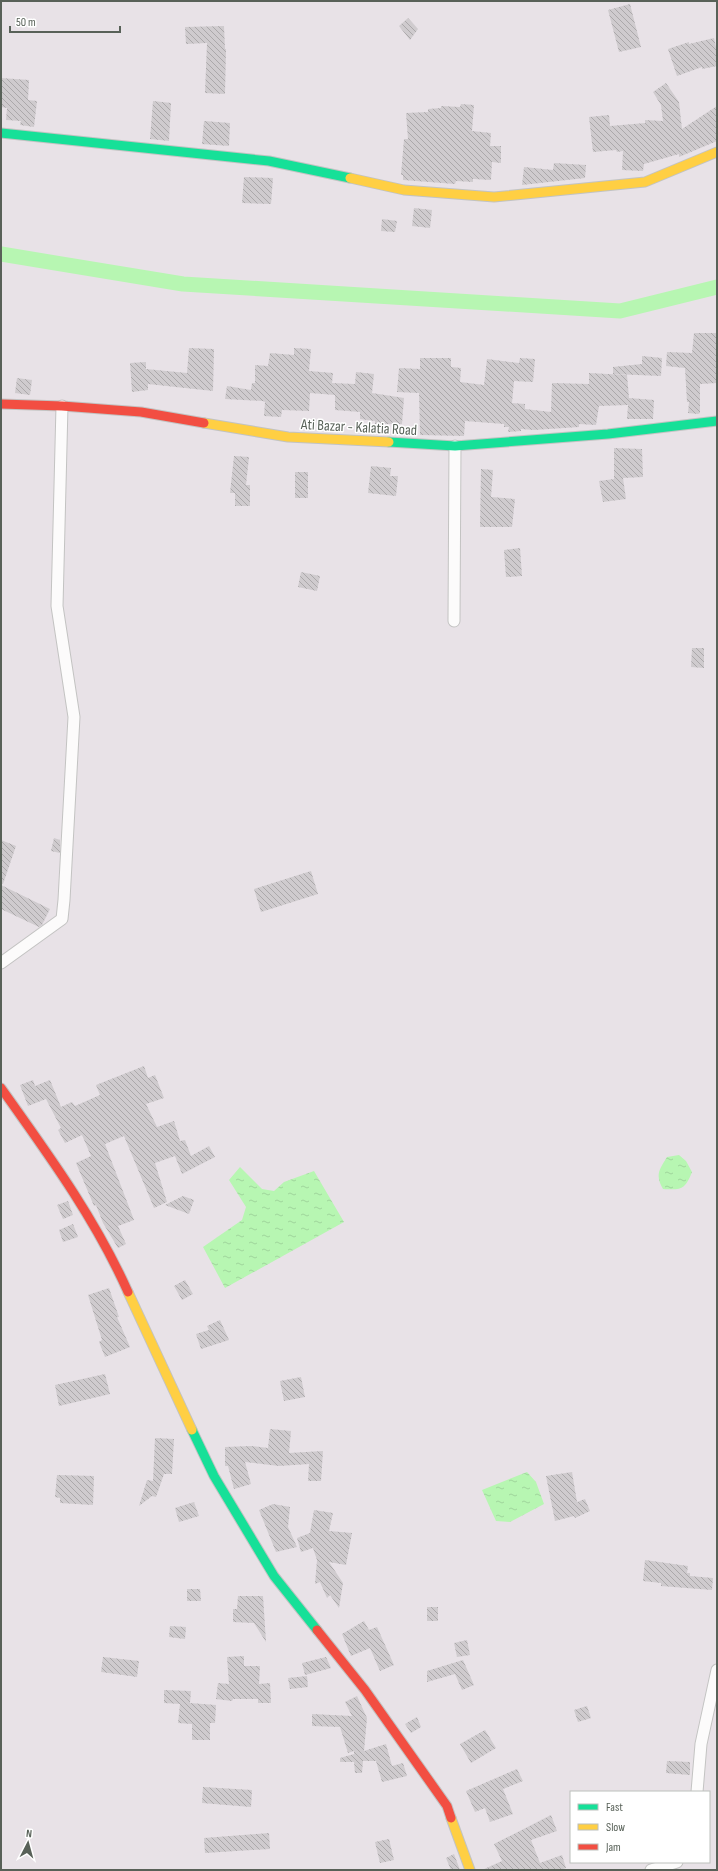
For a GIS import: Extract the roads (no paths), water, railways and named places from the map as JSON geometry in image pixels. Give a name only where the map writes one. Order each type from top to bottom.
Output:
[{"type":"street","points":[[1,133],[269,160],[404,190],[494,197],[645,182],[717,152]]},
{"type":"street","name":"Ati Bazar - Kalatia Road","points":[[1,404],[62,406],[141,412],[288,437],[455,446],[608,434],[717,421]]},
{"type":"street","points":[[1,963],[62,919],[74,716],[57,606],[62,406]]},
{"type":"street","points":[[454,621],[455,446]]},
{"type":"street","points":[[1,1088],[72,1188],[114,1261],[146,1334],[218,1483],[274,1576],[365,1690],[447,1806],[470,1870]]},
{"type":"street","points":[[697,1791],[701,1744],[717,1670]]},
{"type":"street","points":[[651,1870],[674,1863]]},
{"type":"water","points":[[679,1155],[686,1161],[692,1172],[682,1188],[663,1189],[659,1180],[660,1169],[667,1157]]},
{"type":"water","points":[[240,1167],[262,1189],[274,1191],[284,1182],[314,1171],[344,1222],[225,1288],[203,1247],[242,1220],[246,1207],[229,1180]]},
{"type":"water","points":[[527,1472],[536,1482],[544,1504],[510,1522],[496,1521],[482,1490]]},
{"type":"waterway","points":[[1,254],[183,284],[620,311],[717,287]]}]
